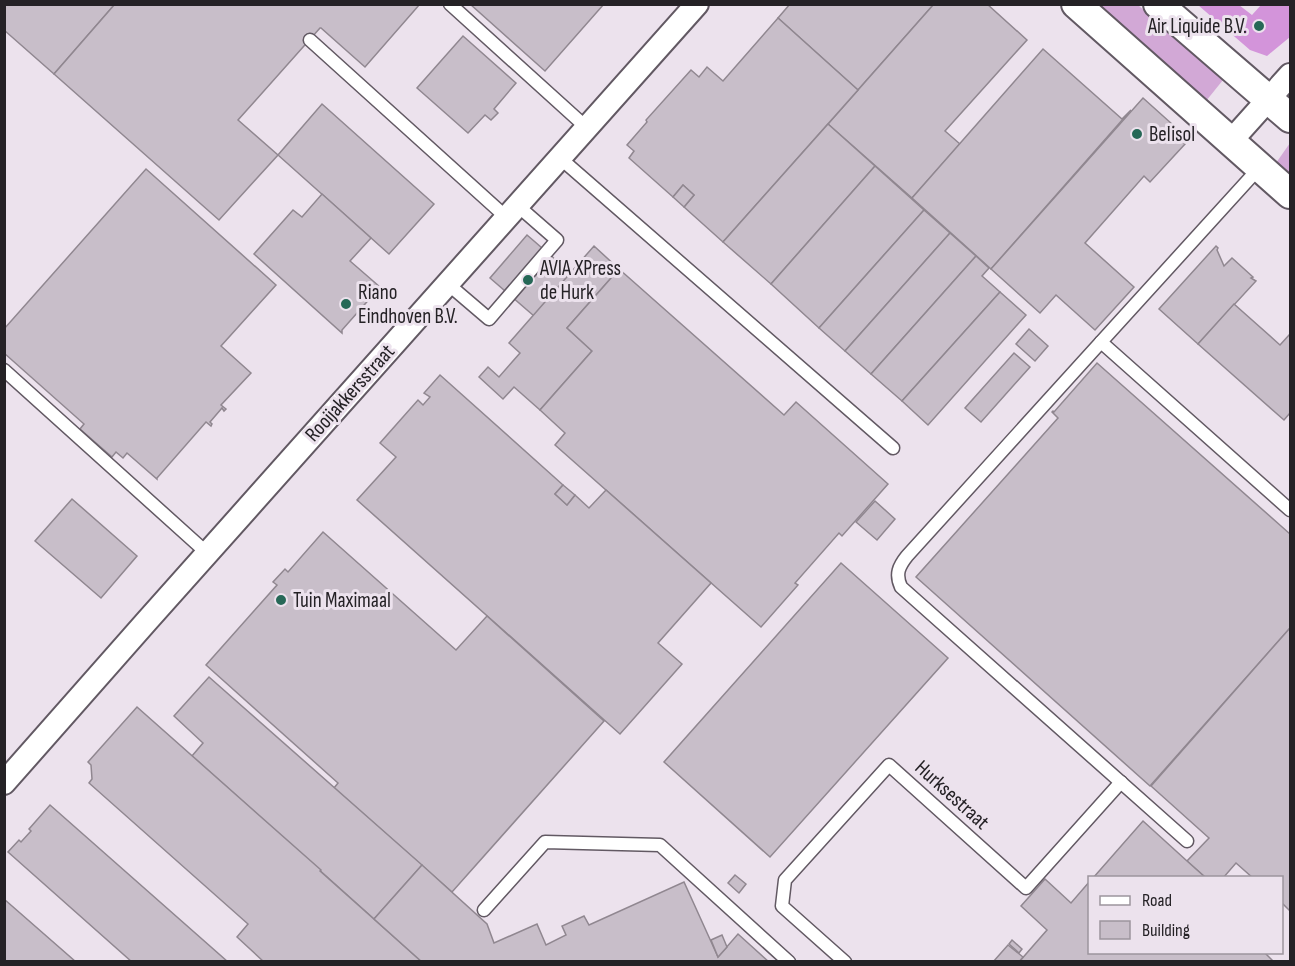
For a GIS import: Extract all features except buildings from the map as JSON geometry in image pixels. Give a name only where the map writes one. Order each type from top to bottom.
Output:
[{"type":"street","name":"Rooijakkersstraat","points":[[4,783],[697,4]]},
{"type":"street","points":[[1076,4],[1290,194]]},
{"type":"street","points":[[1158,4],[1290,118]]},
{"type":"street","points":[[1231,141],[1290,75]]},
{"type":"lane","points":[[450,4],[587,128]]},
{"type":"lane","points":[[310,40],[513,212],[557,240],[489,319],[448,284]]},
{"type":"lane","points":[[561,158],[893,448]]},
{"type":"lane","points":[[1186,841],[901,587],[897,575],[900,564],[907,556],[1260,167]]},
{"type":"lane","points":[[1101,342],[1290,510]]},
{"type":"lane","points":[[4,370],[207,553]]},
{"type":"lane","name":"Hurksestraat","points":[[845,962],[782,906],[785,880],[889,765],[1026,888],[1121,782]]},
{"type":"lane","points":[[484,910],[545,842],[660,845],[789,962]]},
{"type":"shaded area","points":[[1097,5],[1138,5],[1223,80],[1206,101]]},
{"type":"shaded area","name":"Air Liquide B.V.","points":[[1198,5],[1239,5],[1252,15],[1261,5],[1290,5],[1290,37],[1267,56],[1250,50]]},
{"type":"shaded area","points":[[1290,143],[1290,176],[1276,163]]},
{"type":"place","name":"Air Liquide B.V.","points":[[1259,26]]},
{"type":"place","name":"Belisol","points":[[1137,134]]},
{"type":"place","name":"AVIA XPress de Hurk","points":[[528,280]]},
{"type":"place","name":"Riano Eindhoven B.V.","points":[[346,304]]},
{"type":"place","name":"Tuin Maximaal","points":[[281,600]]}]
